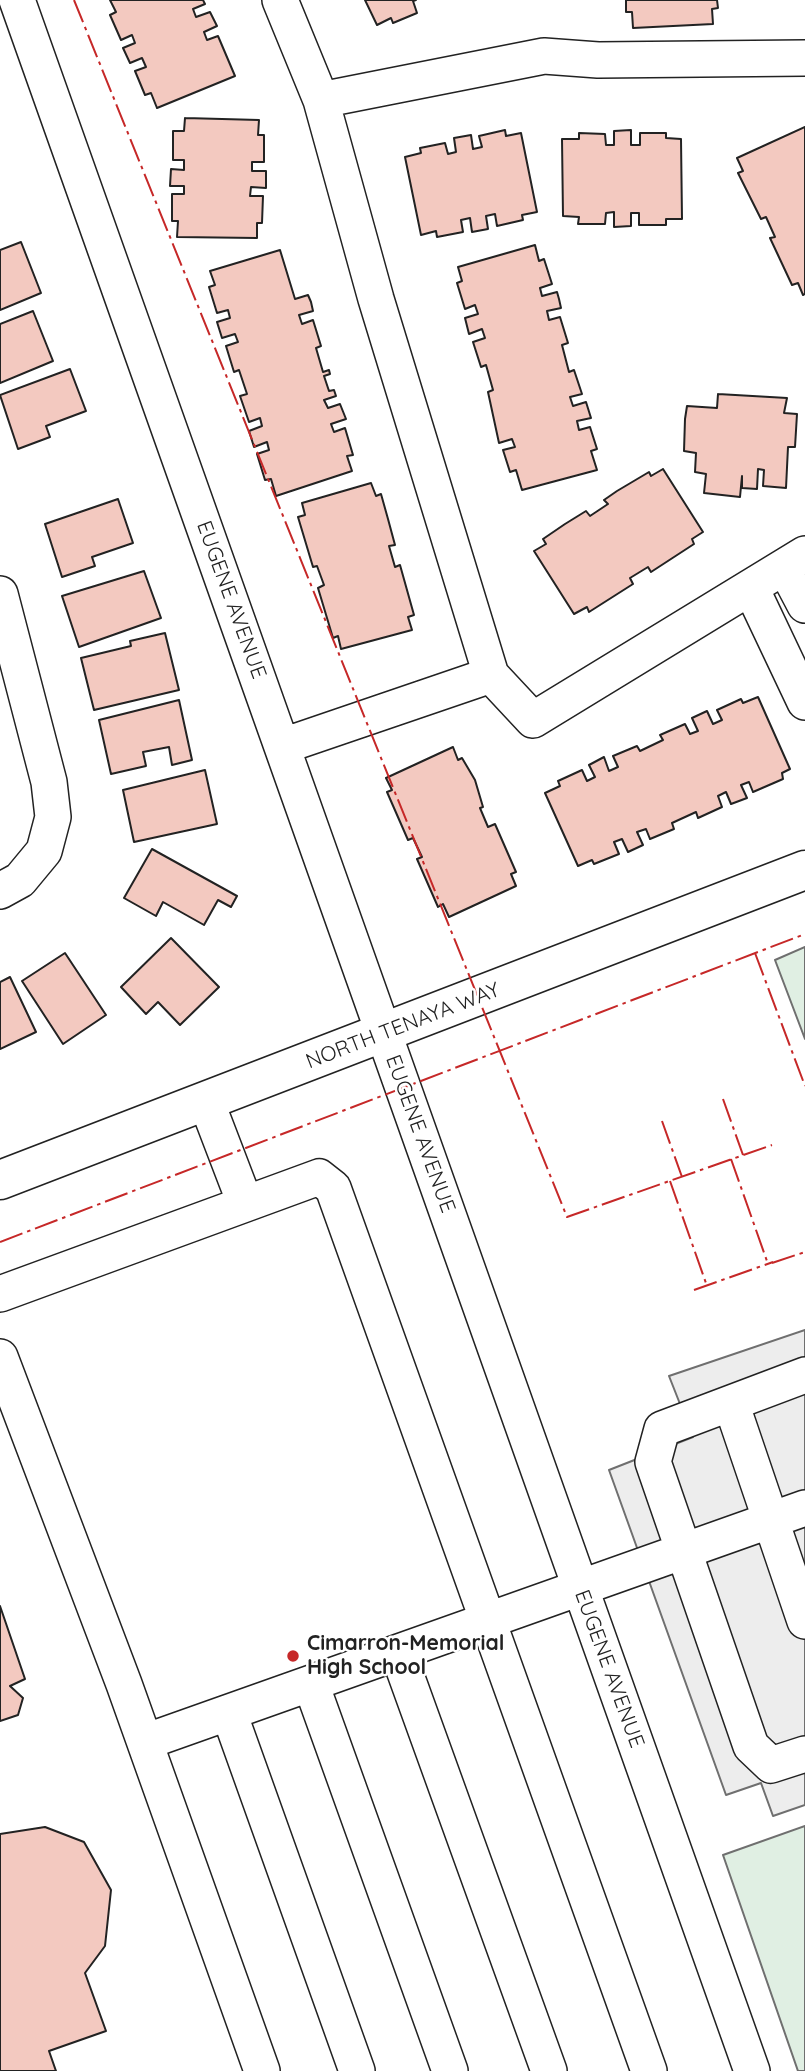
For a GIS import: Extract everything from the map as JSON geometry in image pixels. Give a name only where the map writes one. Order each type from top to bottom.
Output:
[{"type":"main road","name":"NORTH TENAYA WAY","points":[[0,1180],[805,870]]},
{"type":"street","name":"EUGENE AVENUE","points":[[17,0],[752,2071]]},
{"type":"street","points":[[280,0],[321,100],[376,299],[491,674],[533,720],[795,561],[805,606]]},
{"type":"street","points":[[321,100],[544,56],[598,60],[805,58]]},
{"type":"street","points":[[751,588],[803,692]]},
{"type":"street","points":[[0,594],[49,782],[53,817],[44,851],[20,880],[0,891]]},
{"type":"street","points":[[283,746],[491,674]]},
{"type":"street","points":[[206,1101],[245,1203]]},
{"type":"street","points":[[0,1294],[319,1177],[333,1188],[649,2071]]},
{"type":"street","points":[[0,1357],[145,1742],[262,2071]]},
{"type":"street","points":[[805,1375],[662,1429],[653,1462],[751,1746],[771,1765],[805,1754]]},
{"type":"street","points":[[731,1403],[805,1620]]},
{"type":"street","points":[[145,1742],[581,1590],[682,1550],[805,1508]]},
{"type":"street","points":[[398,1653],[550,2071]]},
{"type":"street","points":[[312,1684],[450,2071]]},
{"type":"street","points":[[229,1713],[357,2071]]},
{"type":"green space","points":[[805,947],[805,1039],[775,960]]},
{"type":"green space","points":[[805,1826],[805,2071],[798,2071],[723,1855]]},
{"type":"shaded area","points":[[805,1330],[805,1805],[773,1816],[761,1783],[726,1795],[609,1470],[693,1437],[669,1376]]},
{"type":"building","points":[[110,0],[203,0],[205,4],[193,9],[196,17],[210,12],[217,26],[204,32],[207,40],[218,36],[235,76],[157,108],[151,93],[145,95],[135,71],[146,67],[142,58],[130,63],[123,48],[135,43],[132,35],[121,40],[110,15],[116,12]]},
{"type":"building","points":[[365,0],[416,0],[413,1],[417,13],[393,23],[391,18],[377,25]]},
{"type":"building","points":[[626,0],[717,0],[718,8],[712,9],[713,24],[633,28],[632,12],[626,12]]},
{"type":"building","points":[[185,118],[259,120],[258,135],[264,135],[264,162],[252,162],[252,171],[266,171],[266,188],[251,187],[250,196],[263,196],[262,223],[257,223],[257,238],[177,237],[178,221],[172,221],[172,194],[184,194],[184,186],[170,186],[171,169],[184,170],[184,160],[173,160],[173,131],[184,131]]},
{"type":"building","points":[[805,127],[803,295],[798,283],[792,285],[770,238],[775,237],[766,217],[761,219],[738,173],[743,171],[737,158]]},
{"type":"building","points":[[505,130],[506,136],[521,133],[537,212],[522,215],[523,220],[497,226],[495,214],[486,216],[488,229],[472,232],[470,218],[461,220],[463,232],[437,237],[436,231],[421,235],[405,157],[421,153],[420,148],[445,143],[448,154],[456,152],[454,138],[471,135],[473,149],[482,147],[479,136]]},
{"type":"building","points":[[631,130],[631,145],[640,145],[640,133],[666,133],[666,138],[681,139],[682,219],[666,219],[666,225],[639,225],[639,213],[631,213],[631,226],[614,227],[614,212],[606,213],[605,224],[578,224],[579,217],[563,216],[562,139],[579,139],[579,133],[605,134],[606,145],[614,145],[614,131]]},
{"type":"building","points":[[21,242],[41,293],[0,310],[0,250]]},
{"type":"building","points":[[535,245],[539,261],[544,259],[552,284],[540,288],[542,296],[557,292],[559,299],[561,308],[547,311],[549,320],[560,317],[568,343],[562,345],[569,372],[574,370],[582,394],[570,397],[573,406],[586,402],[591,418],[577,421],[579,430],[590,427],[597,449],[591,451],[597,470],[522,490],[516,470],[510,472],[503,450],[515,447],[512,439],[499,443],[488,392],[493,390],[486,365],[481,367],[473,342],[485,338],[482,329],[469,334],[465,318],[478,314],[475,305],[465,309],[457,283],[462,281],[458,267]]},
{"type":"building","points":[[280,250],[295,299],[308,295],[311,302],[313,311],[299,315],[302,324],[313,320],[321,346],[316,348],[323,372],[329,370],[330,374],[324,376],[329,391],[334,390],[336,396],[324,400],[328,408],[340,404],[346,419],[331,424],[334,432],[345,428],[353,455],[347,456],[352,471],[276,496],[271,479],[265,480],[257,454],[269,450],[267,442],[254,447],[249,431],[262,426],[260,418],[249,422],[240,396],[247,394],[239,370],[234,372],[226,346],[238,342],[235,334],[222,338],[217,322],[230,318],[228,310],[217,313],[209,287],[215,285],[210,271]]},
{"type":"building","points":[[33,311],[53,361],[0,383],[0,324]]},
{"type":"building","points":[[70,369],[86,411],[46,426],[50,437],[18,449],[0,395]]},
{"type":"building","points":[[718,394],[787,398],[784,413],[797,414],[795,447],[788,447],[786,488],[763,486],[764,470],[758,469],[757,489],[742,488],[742,476],[740,497],[704,493],[706,474],[695,472],[696,453],[684,451],[685,419],[687,406],[717,408]]},
{"type":"building","points":[[663,469],[703,532],[692,539],[694,544],[651,572],[648,567],[630,578],[633,584],[589,612],[587,607],[574,614],[534,551],[546,544],[543,539],[565,524],[586,511],[590,516],[608,504],[604,500],[617,491],[649,472],[651,476]]},
{"type":"building","points":[[371,483],[376,496],[381,494],[388,519],[395,545],[389,546],[395,567],[400,565],[414,615],[408,617],[412,630],[341,649],[338,636],[333,638],[318,588],[324,585],[317,566],[313,567],[298,517],[305,515],[302,503]]},
{"type":"building","points":[[118,499],[133,543],[92,557],[95,566],[62,577],[45,524]]},
{"type":"building","points":[[144,571],[161,618],[79,647],[62,596]]},
{"type":"building","points":[[165,633],[179,690],[94,710],[81,658],[131,646],[130,641]]},
{"type":"building","points":[[758,697],[790,769],[782,773],[783,779],[753,792],[749,782],[741,785],[747,798],[731,804],[726,792],[718,796],[722,807],[698,818],[696,812],[672,823],[674,829],[650,839],[646,829],[637,832],[643,845],[628,852],[622,839],[614,842],[619,854],[594,864],[592,860],[578,866],[545,793],[560,786],[558,781],[582,770],[587,781],[595,777],[589,765],[604,757],[609,771],[618,767],[613,756],[637,746],[640,751],[663,740],[660,735],[685,724],[690,734],[698,731],[692,718],[707,711],[713,724],[722,720],[717,710],[741,699],[743,703]]},
{"type":"building","points":[[179,700],[192,760],[172,765],[169,747],[143,752],[146,766],[111,774],[99,720]]},
{"type":"building","points":[[453,747],[458,760],[462,758],[475,780],[483,807],[480,808],[488,827],[495,824],[516,872],[511,874],[516,886],[449,917],[443,904],[438,907],[417,859],[422,857],[413,838],[408,840],[387,792],[392,790],[386,778]]},
{"type":"building","points":[[205,770],[217,824],[134,842],[123,790]]},
{"type":"building","points":[[152,849],[237,896],[231,907],[218,900],[204,925],[163,902],[156,916],[124,898]]},
{"type":"building","points":[[171,938],[219,987],[180,1025],[158,1002],[146,1014],[121,987]]},
{"type":"building","points":[[65,953],[106,1015],[63,1044],[22,981]]},
{"type":"building","points":[[10,977],[36,1032],[0,1049],[0,982]]},
{"type":"building","points":[[0,1606],[25,1679],[10,1686],[23,1698],[18,1715],[0,1721]]},
{"type":"building","points":[[45,1827],[84,1842],[111,1890],[105,1946],[85,1973],[106,2031],[49,2051],[56,2071],[0,2071],[0,1834]]},
{"type":"power","points":[[74,0],[567,1217],[772,1145]]},
{"type":"power","points":[[0,1242],[805,934]]},
{"type":"power","points":[[755,953],[805,1086]]},
{"type":"power","points":[[723,1099],[743,1155]]},
{"type":"power","points":[[662,1121],[682,1177]]},
{"type":"power","points":[[731,1159],[768,1264]]},
{"type":"power","points":[[670,1181],[707,1286]]},
{"type":"power","points":[[772,1263],[805,1252]]},
{"type":"power","points":[[694,1290],[773,1262]]},
{"type":"place","name":"Cimarron-Memorial High School","points":[[293,1656]]}]
